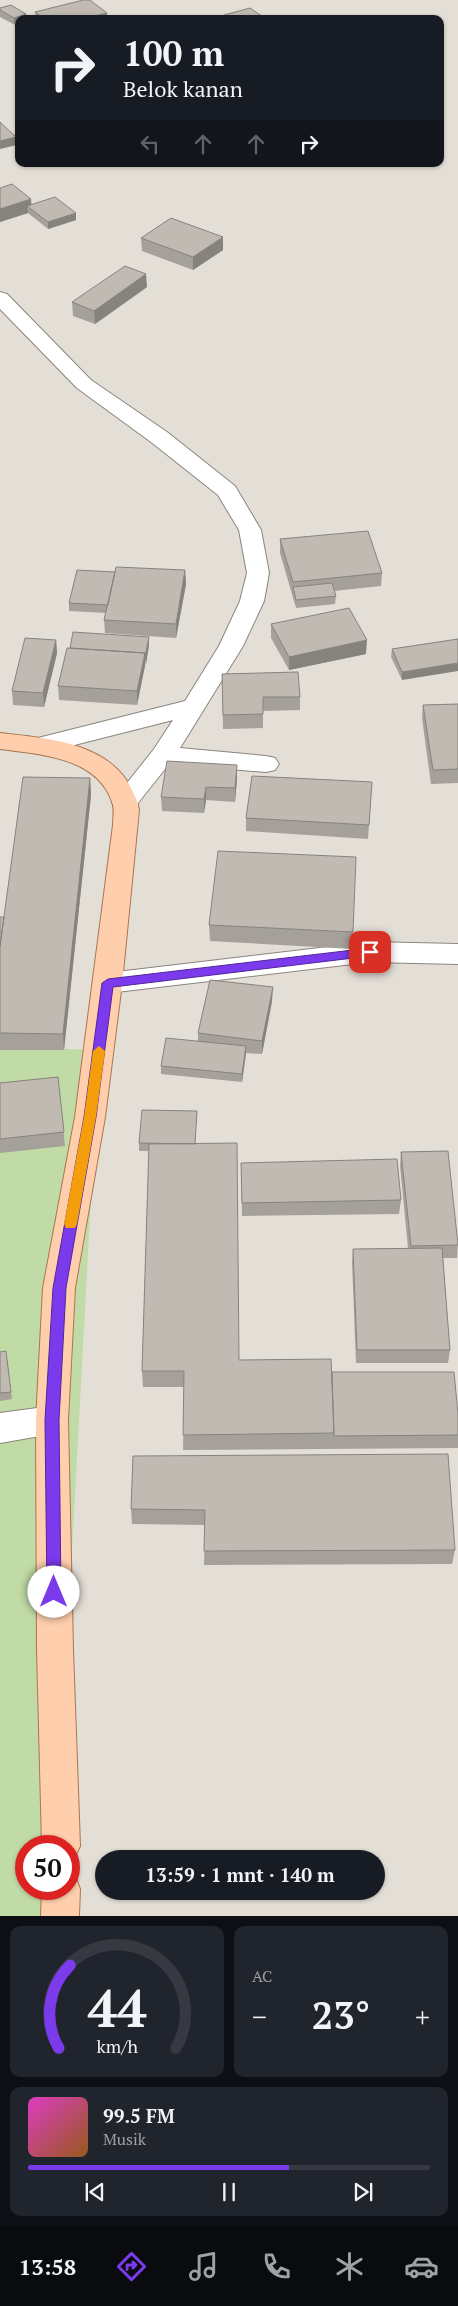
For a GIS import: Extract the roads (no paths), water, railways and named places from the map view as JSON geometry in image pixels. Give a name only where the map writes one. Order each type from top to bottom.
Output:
[{"type":"main road","points":[[0,741],[70,752],[87,760],[109,774],[125,802],[126,825],[90,1117],[59,1288],[52,1420],[54,1650],[61,1835]]},
{"type":"main road","points":[[60,1916],[61,1900]]},
{"type":"street","points":[[0,298],[84,384],[159,437],[227,491],[250,530],[258,572],[252,601],[231,646],[191,707],[163,755],[125,802]]},
{"type":"street","points":[[39,746],[191,707]]},
{"type":"street","points":[[163,755],[266,764]]},
{"type":"street","points":[[108,983],[370,952],[458,954]]},
{"type":"street","points":[[0,1428],[52,1420]]}]
